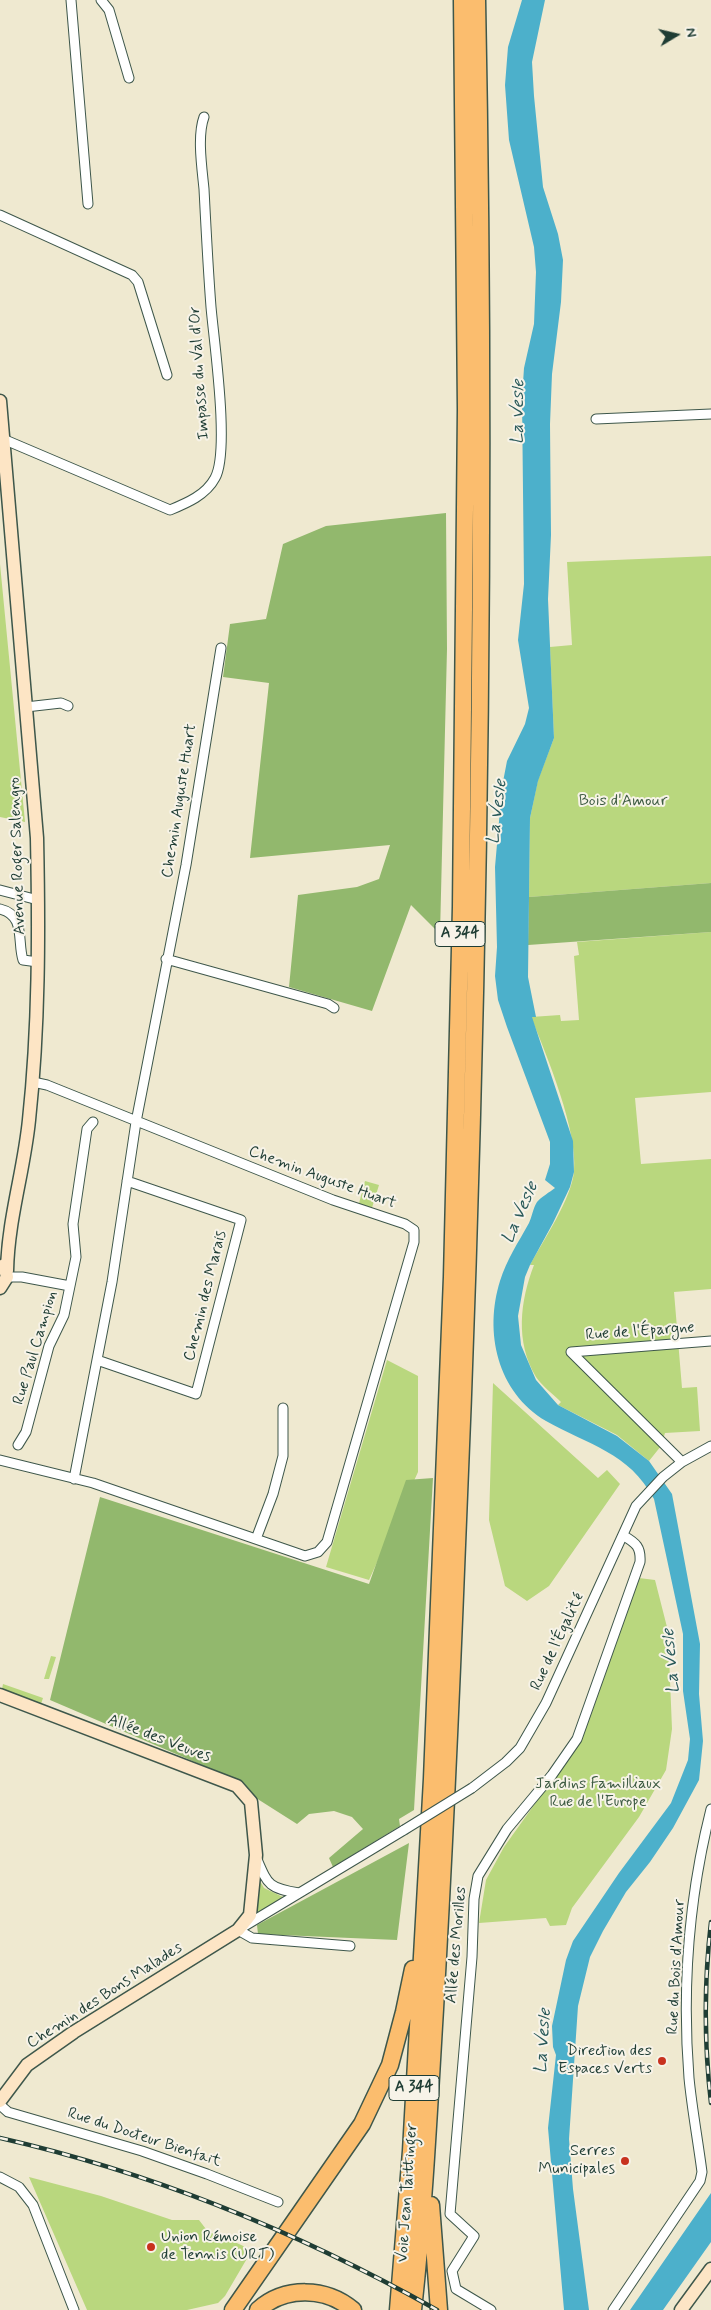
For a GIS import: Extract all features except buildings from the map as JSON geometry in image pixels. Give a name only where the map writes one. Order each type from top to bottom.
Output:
[{"type":"highway","name":"A 344","points":[[435,1869],[461,907],[466,409],[462,0]]},
{"type":"highway","name":"A 344","points":[[435,1869],[466,1302],[476,908],[481,416],[477,0]]},
{"type":"highway","name":"Voie Jean Taittinger","points":[[398,2310],[411,2151],[425,1904],[435,1869]]},
{"type":"highway","name":"Voie Jean Taittinger","points":[[413,2310],[427,2153],[435,1869]]},
{"type":"highway","points":[[233,2310],[362,2124],[379,2089],[390,2065],[404,2012],[425,1904]]},
{"type":"highway","points":[[427,2153],[439,2310]]},
{"type":"highway","points":[[258,2310],[272,2300],[292,2293],[304,2292],[337,2299],[353,2310]]},
{"type":"street","points":[[71,0],[88,204]]},
{"type":"street","points":[[106,1],[129,78]]},
{"type":"street","name":"Impasse du Val d'Or","points":[[3,439],[170,510],[190,502],[206,490],[216,477],[221,451],[221,426],[202,158],[202,123],[204,117]]},
{"type":"street","points":[[0,215],[132,275],[138,282],[167,375]]},
{"type":"street","name":"Avenue Roger Salengro","points":[[0,401],[36,838],[38,900],[38,962],[33,1082],[22,1171],[11,1218],[3,1278]]},
{"type":"street","points":[[596,419],[711,414]]},
{"type":"street","name":"Chemin Auguste Huart","points":[[136,1122],[166,959],[186,865],[221,648]]},
{"type":"street","points":[[26,707],[61,703],[68,706]]},
{"type":"street","points":[[0,890],[38,900]]},
{"type":"street","points":[[0,909],[6,910],[15,919],[21,931],[21,953],[23,960],[38,962]]},
{"type":"street","points":[[166,959],[328,1004],[334,1008]]},
{"type":"street","name":"Chemin Auguste Huart","points":[[33,1082],[47,1085],[333,1200],[404,1224],[414,1230],[413,1248],[327,1542],[318,1552],[305,1556],[256,1539]]},
{"type":"street","name":"Rue Paul Campion","points":[[18,1445],[26,1432],[49,1346],[64,1315],[76,1257],[73,1224],[87,1129],[93,1122]]},
{"type":"street","points":[[74,1479],[112,1282],[136,1122]]},
{"type":"street","name":"Chemin des Marais","points":[[97,1360],[196,1394],[241,1220],[127,1180]]},
{"type":"street","name":"Avenue Roger Salengro","points":[[0,1248],[11,1218]]},
{"type":"street","name":"Rue Paul Campion","points":[[3,1278],[22,1277],[70,1286]]},
{"type":"street","name":"Rue de l'Épargne","points":[[682,1462],[571,1352],[711,1341]]},
{"type":"street","points":[[0,1460],[74,1479],[181,1512],[256,1539],[273,1494],[283,1456],[283,1408]]},
{"type":"street","points":[[682,1462],[711,1446]]},
{"type":"street","name":"Rue de l'Égalité","points":[[404,1830],[472,1788],[520,1748],[532,1728],[624,1536],[636,1506],[663,1477],[682,1462]]},
{"type":"street","name":"Allée des Morilles","points":[[491,2310],[456,2289],[452,2271],[474,2236],[450,2214],[472,1957],[474,1899],[478,1876],[488,1857],[507,1829],[552,1775],[577,1739],[640,1562],[641,1550],[636,1543],[624,1536]]},
{"type":"street","name":"Allée des Veuves","points":[[0,1695],[237,1786],[251,1802],[256,1855]]},
{"type":"street","name":"Rue du Bois d'Amour","points":[[613,2310],[700,2181],[702,2172],[690,2080],[687,1989],[693,1915],[701,1854],[711,1809]]},
{"type":"street","name":"Chemin des Bons Malades","points":[[0,2101],[27,2065],[74,2032],[404,1830]]},
{"type":"street","points":[[256,1855],[266,1881],[278,1890],[299,1893]]},
{"type":"street","name":"Chemin des Bons Malades","points":[[238,1930],[250,1915],[256,1855]]},
{"type":"street","points":[[238,1930],[252,1938],[350,1946]]},
{"type":"street","name":"Rue du Docteur Bienfait","points":[[0,2105],[8,2112],[142,2151],[278,2202]]},
{"type":"street","points":[[0,2178],[19,2187],[33,2205],[74,2310]]},
{"type":"street","points":[[681,2310],[711,2269]]},
{"type":"green space","points":[[446,513],[447,649],[440,934],[411,905],[372,1011],[289,987],[298,895],[357,887],[379,879],[390,845],[250,858],[269,683],[223,677],[230,624],[266,619],[283,544],[326,526]]},
{"type":"green space","name":"Bois d'Amour","points":[[711,556],[711,883],[529,897],[530,818],[538,780],[554,738],[550,647],[572,645],[567,562]]},
{"type":"green space","points":[[0,564],[25,822],[0,817]]},
{"type":"green space","points":[[711,883],[711,932],[528,945],[529,897]]},
{"type":"green space","points":[[711,932],[711,1092],[635,1098],[641,1164],[711,1159],[711,1289],[674,1292],[682,1388],[697,1387],[700,1431],[665,1433],[661,1446],[649,1461],[617,1435],[558,1405],[561,1402],[536,1377],[529,1364],[525,1350],[522,1336],[522,1321],[525,1293],[534,1265],[530,1265],[563,1206],[574,1171],[574,1154],[566,1115],[553,1072],[531,1017],[560,1015],[561,1021],[579,1020],[574,956],[579,955],[577,942]]},
{"type":"green space","points":[[365,1181],[379,1185],[371,1211],[358,1207]]},
{"type":"green space","points":[[387,1360],[418,1376],[418,1472],[369,1580],[326,1567]]},
{"type":"green space","points":[[493,1383],[598,1478],[607,1470],[620,1484],[549,1586],[527,1601],[505,1586],[489,1520]]},
{"type":"green space","points":[[433,1478],[414,1810],[399,1819],[400,1826],[333,1867],[329,1858],[363,1829],[352,1817],[334,1811],[309,1814],[297,1824],[256,1798],[244,1783],[50,1700],[100,1497],[369,1584],[406,1480]]},
{"type":"green space","name":"Jardins Familliaux Rue de l'Europe","points":[[639,1578],[655,1580],[668,1631],[672,1729],[666,1770],[639,1817],[572,1908],[566,1925],[550,1926],[546,1918],[479,1923],[486,1880],[504,1847],[577,1745],[591,1715]]},
{"type":"green space","points":[[51,1656],[56,1657],[49,1679],[44,1679]]},
{"type":"green space","points":[[3,1684],[43,1698],[41,1704],[2,1689]]},
{"type":"green space","points":[[409,1843],[397,1940],[258,1934],[257,1925]]},
{"type":"green space","points":[[257,1876],[264,1888],[283,1897],[254,1916]]},
{"type":"green space","name":"Union Rémoise de Tennis (URT)","points":[[29,2177],[101,2196],[172,2220],[199,2220],[209,2233],[215,2233],[252,2250],[225,2296],[218,2303],[187,2310],[87,2310]]},
{"type":"water","name":"La Vesle","points":[[522,0],[545,0],[532,62],[534,96],[543,187],[558,234],[563,260],[561,302],[552,374],[550,424],[551,535],[548,599],[554,738],[538,781],[530,818],[528,977],[536,1017],[532,1017],[573,1141],[574,1172],[570,1187],[525,1277],[518,1316],[521,1345],[536,1380],[558,1405],[617,1436],[649,1461],[672,1494],[700,1644],[699,1694],[703,1741],[699,1780],[673,1828],[650,1862],[626,1892],[603,1931],[590,1957],[578,2006],[569,2139],[573,2189],[589,2310],[564,2310],[548,2128],[556,2055],[553,2047],[552,2026],[566,1960],[573,1941],[619,1873],[671,1803],[688,1760],[690,1739],[683,1691],[683,1634],[654,1499],[644,1483],[620,1460],[546,1421],[529,1409],[516,1394],[506,1377],[499,1359],[495,1340],[495,1300],[503,1273],[529,1223],[537,1202],[555,1188],[545,1180],[550,1164],[550,1142],[498,1000],[495,976],[497,947],[495,867],[502,787],[507,761],[525,724],[529,708],[518,640],[524,584],[522,398],[524,368],[534,324],[536,272],[534,247],[509,140],[505,85],[508,47]]},
{"type":"water","points":[[711,2193],[711,2242],[663,2310],[630,2310]]},
{"type":"railway","points":[[711,1922],[706,2012],[707,2058],[711,2103]]},
{"type":"railway","points":[[0,2138],[114,2169],[225,2208],[333,2256],[437,2310]]},
{"type":"place","name":"Direction des Espaces Verts","points":[[662,2061]]},
{"type":"place","name":"Serres Municipales","points":[[625,2161]]},
{"type":"place","name":"Union Rémoise de Tennis (URT)","points":[[151,2247]]}]
